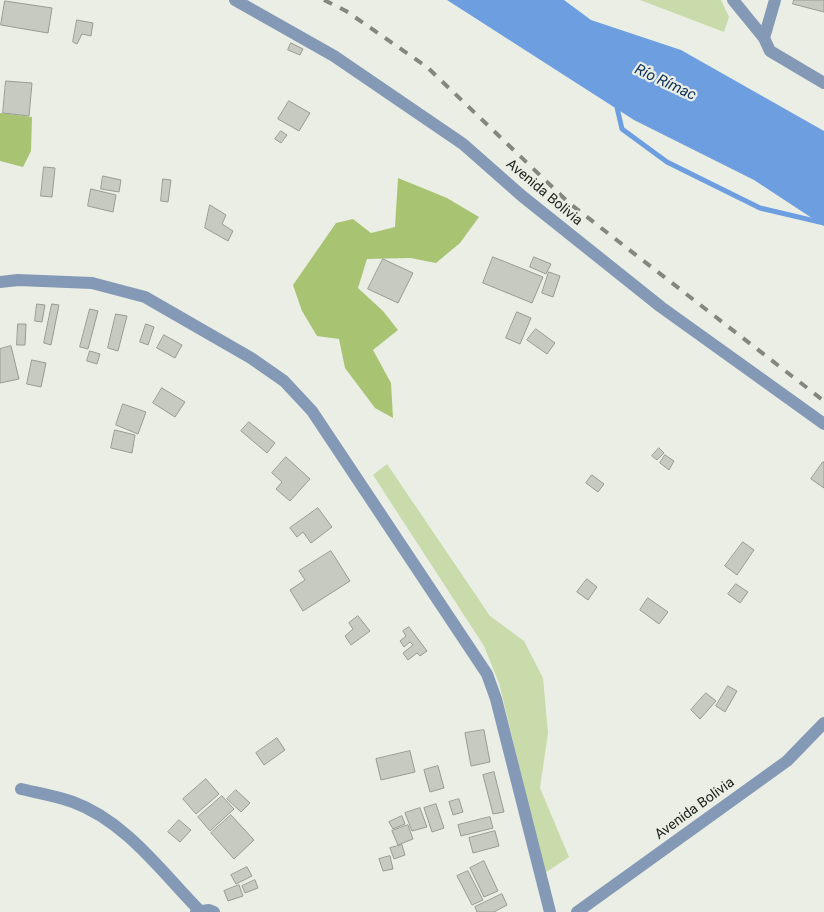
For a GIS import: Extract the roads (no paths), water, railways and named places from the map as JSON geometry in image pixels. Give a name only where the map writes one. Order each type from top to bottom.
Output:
[{"type":"street","name":"Avenida Bolivia","points":[[235,0],[334,56],[463,144],[522,196],[661,308],[824,424]]},
{"type":"street","points":[[733,0],[764,38],[770,51],[824,83]]},
{"type":"street","points":[[764,38],[775,0]]},
{"type":"street","points":[[0,282],[18,280],[92,283],[144,296],[251,358],[284,381],[312,411],[487,674],[496,699],[550,912]]},
{"type":"street","name":"Avenida Bolivia","points":[[577,912],[787,761],[824,723]]},
{"type":"street","points":[[21,789],[73,802],[112,822],[159,867],[197,911],[214,912]]},
{"type":"water","name":"Río Rímac","points":[[447,0],[564,0],[591,20],[681,50],[824,131],[824,226],[754,180],[634,120]]},
{"type":"waterway","points":[[616,103],[622,129],[667,162],[760,208],[824,223]]},
{"type":"railway","points":[[324,0],[346,11],[427,67],[569,203],[824,401]]}]
